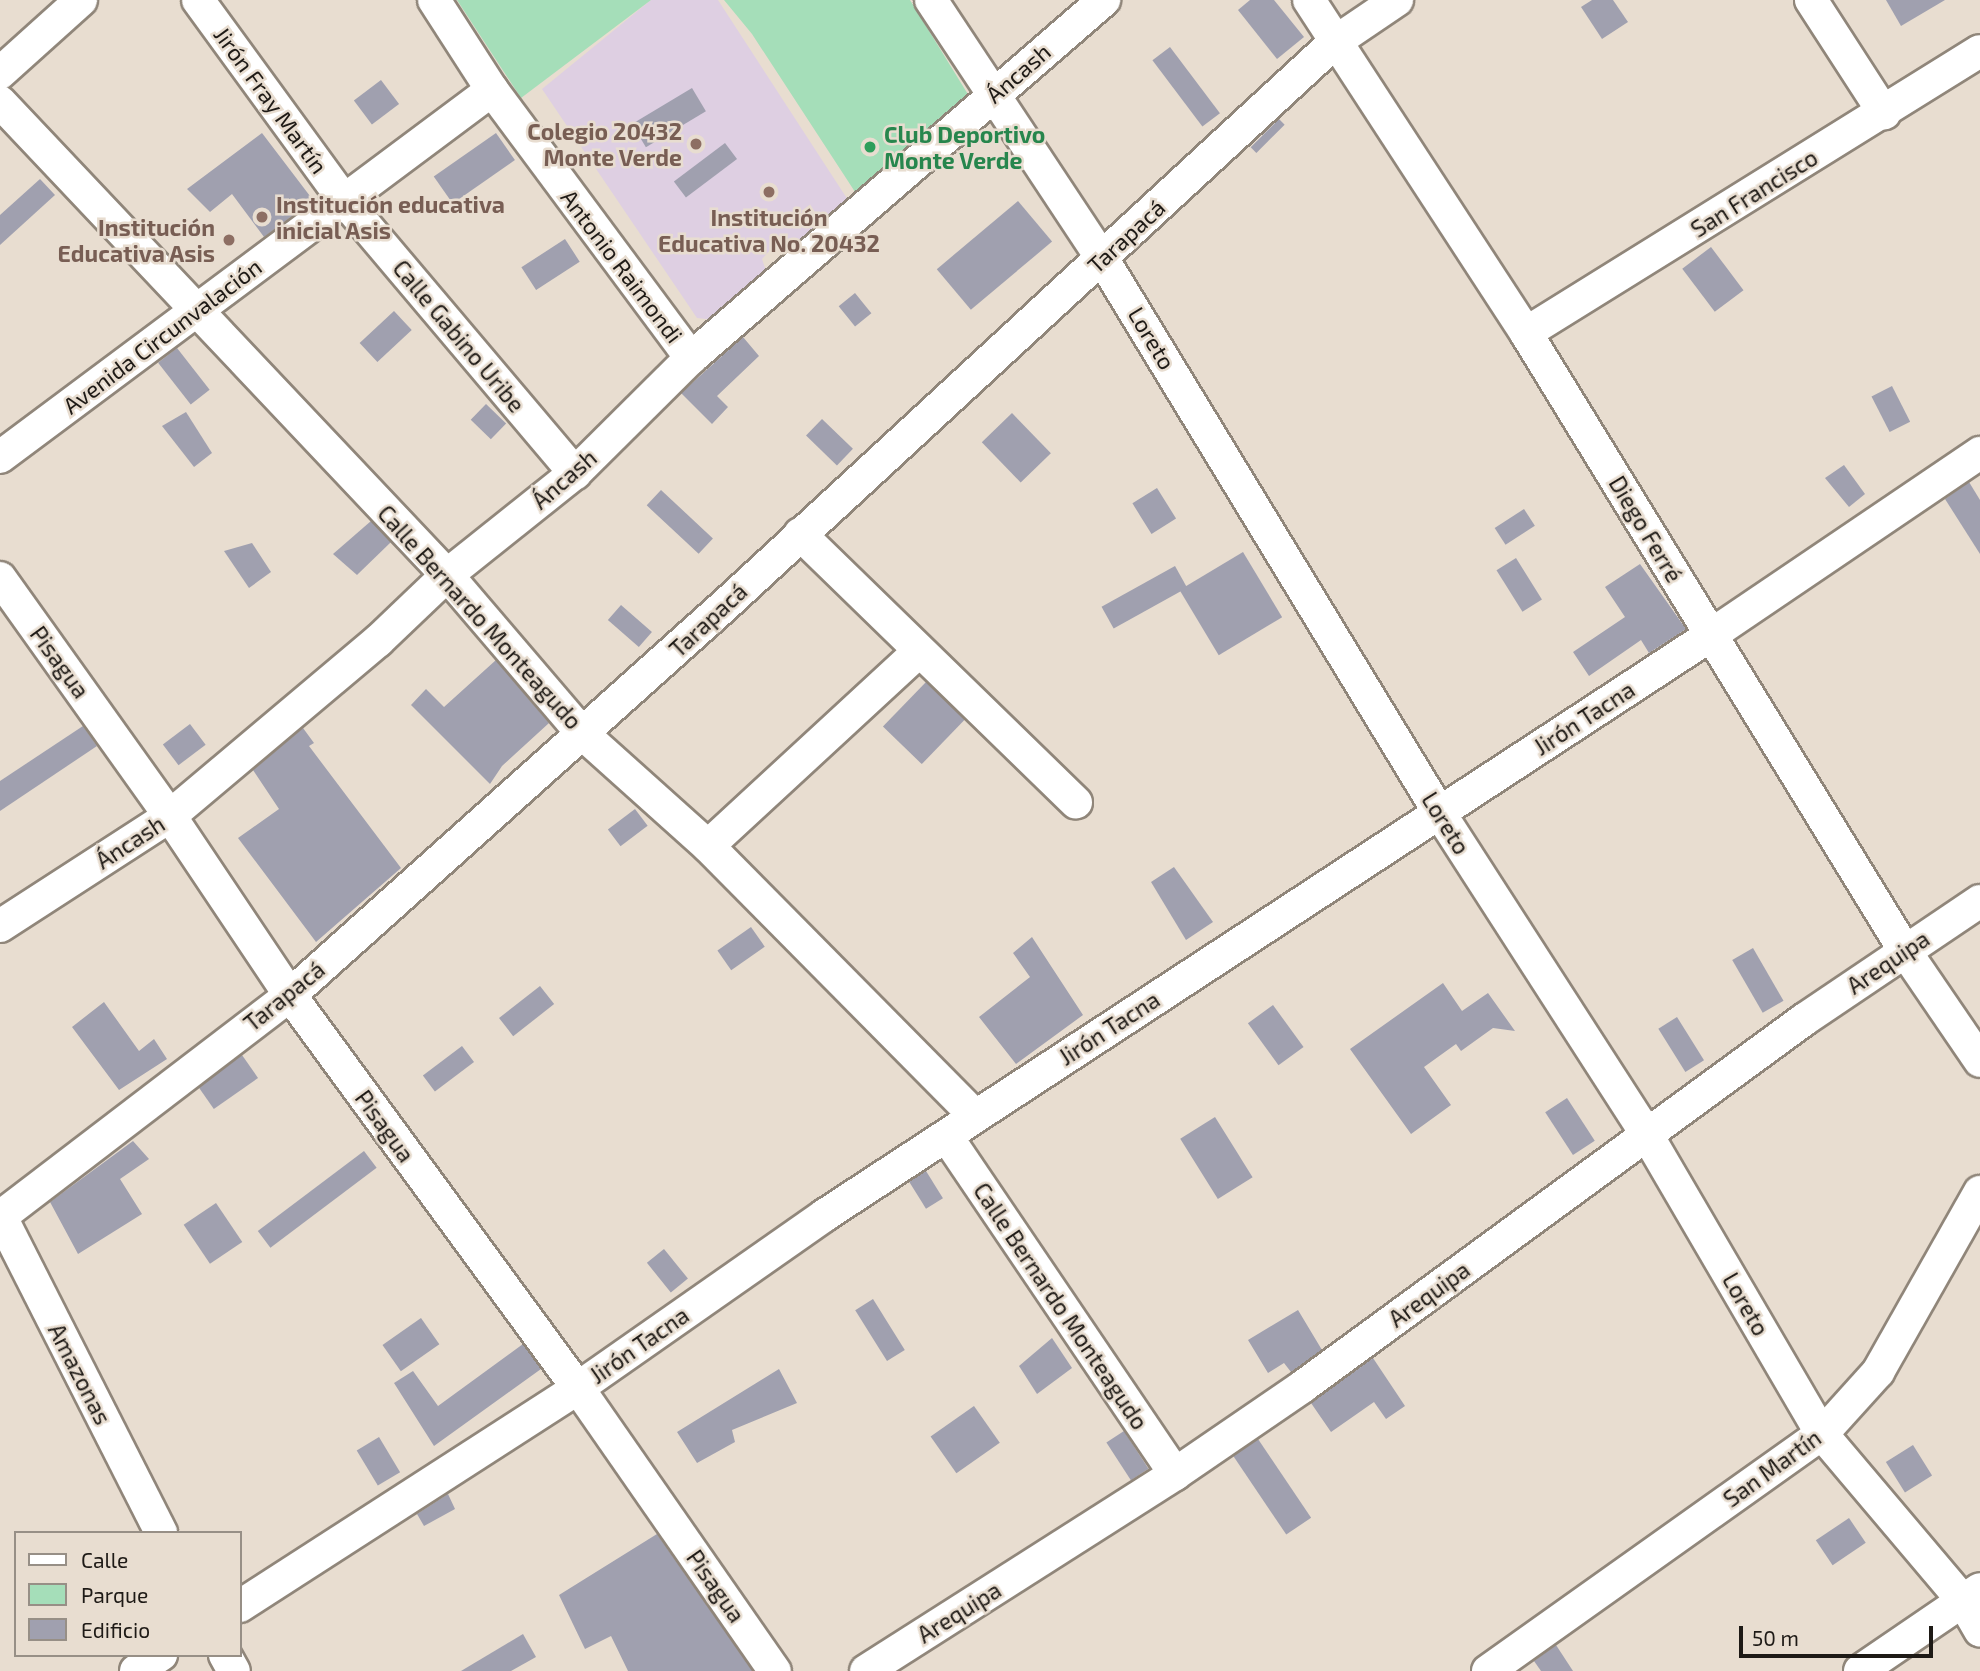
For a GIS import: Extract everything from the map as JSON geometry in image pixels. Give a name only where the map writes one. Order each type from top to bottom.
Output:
[{"type":"street","points":[[0,73],[81,0]]},
{"type":"street","name":"Jirón Fray Martín","points":[[198,0],[344,200]]},
{"type":"street","name":"Antonio Raimondi","points":[[434,0],[492,90],[691,358]]},
{"type":"street","name":"Loreto","points":[[931,0],[992,96],[1102,258],[1439,812],[1647,1135],[1822,1434],[1972,1595],[1980,1631]]},
{"type":"street","name":"Áncash","points":[[0,926],[170,816],[378,641],[447,575],[575,472],[691,358],[1104,0]]},
{"type":"street","name":"Diego Ferré","points":[[1309,0],[1526,333],[1905,951],[1980,1061]]},
{"type":"street","name":"Tarapacá","points":[[0,1216],[289,995],[583,734],[1335,42],[1397,0]]},
{"type":"street","points":[[1811,0],[1884,113]]},
{"type":"street","name":"San Francisco","points":[[1526,333],[1980,51]]},
{"type":"street","name":"Avenida Circunvalación","points":[[0,457],[492,90]]},
{"type":"street","name":"Calle Bernardo Monteagudo","points":[[0,103],[198,309],[447,575],[583,734],[708,846],[975,1116]]},
{"type":"street","name":"Calle Gabino Uribe","points":[[344,200],[575,472]]},
{"type":"street","name":"Jirón Tacna","points":[[242,1605],[578,1388],[825,1215],[1711,635],[1980,453]]},
{"type":"street","points":[[800,534],[918,652],[1076,802]]},
{"type":"street","name":"Pisagua","points":[[0,578],[170,816],[289,995],[578,1388],[775,1671]]},
{"type":"street","points":[[708,846],[918,652]]},
{"type":"street","name":"Arequipa","points":[[866,1671],[1175,1474],[1905,951],[1980,901]]},
{"type":"street","name":"Calle Bernardo Monteagudo","points":[[947,1137],[1175,1474]]},
{"type":"street","name":"San Martín","points":[[1488,1671],[1822,1434],[1878,1372],[1978,1204]]},
{"type":"street","name":"Amazonas","points":[[0,1216],[160,1531]]},
{"type":"street","points":[[1860,1671],[1972,1595]]},
{"type":"street","points":[[136,1671],[158,1657]]},
{"type":"shaded area","name":"Colegio 20432 Monte Verde","points":[[651,0],[718,0],[848,200],[787,255],[773,247],[762,259],[767,274],[716,320],[697,318],[542,89]]},
{"type":"green space","points":[[457,0],[651,0],[521,98]]},
{"type":"green space","name":"Club Deportivo Monte Verde","points":[[724,0],[910,0],[969,96],[859,198],[752,34]]},
{"type":"building","points":[[1250,0],[1274,0],[1304,37],[1277,59],[1238,10]]},
{"type":"building","points":[[1592,0],[1613,0],[1628,22],[1602,39],[1581,7]]},
{"type":"building","points":[[1886,0],[1945,0],[1901,26]]},
{"type":"building","points":[[1170,47],[1220,113],[1202,127],[1152,60]]},
{"type":"building","points":[[381,80],[399,104],[372,124],[354,100]]},
{"type":"building","points":[[692,88],[706,111],[646,147],[632,124]]},
{"type":"building","points":[[1279,119],[1285,125],[1256,153],[1251,147]]},
{"type":"building","points":[[262,133],[313,200],[264,237],[232,194],[210,212],[187,189]]},
{"type":"building","points":[[496,133],[515,160],[453,204],[434,177]]},
{"type":"building","points":[[725,143],[737,159],[686,197],[674,182]]},
{"type":"building","points":[[40,179],[55,195],[0,245],[0,215]]},
{"type":"building","points":[[1018,201],[1052,242],[971,310],[937,269]]},
{"type":"building","points":[[565,239],[580,262],[536,290],[521,267]]},
{"type":"building","points":[[1711,247],[1743,290],[1715,312],[1682,269]]},
{"type":"building","points":[[855,293],[871,313],[855,326],[839,306]]},
{"type":"building","points":[[394,311],[412,330],[377,362],[360,343]]},
{"type":"building","points":[[743,337],[759,356],[717,396],[728,407],[712,424],[681,393]]},
{"type":"building","points":[[177,348],[210,390],[191,405],[158,363]]},
{"type":"building","points":[[1892,386],[1910,422],[1890,432],[1872,396]]},
{"type":"building","points":[[486,404],[506,423],[491,439],[471,420]]},
{"type":"building","points":[[186,412],[212,453],[194,467],[162,426]]},
{"type":"building","points":[[1012,413],[1051,453],[1021,482],[982,442]]},
{"type":"building","points":[[822,419],[853,449],[837,465],[806,436]]},
{"type":"building","points":[[1844,465],[1865,494],[1849,507],[1825,478]]},
{"type":"building","points":[[1969,482],[1980,500],[1980,554],[1945,499]]},
{"type":"building","points":[[1157,488],[1176,519],[1151,534],[1132,503]]},
{"type":"building","points":[[661,490],[713,538],[699,554],[647,505]]},
{"type":"building","points":[[1524,509],[1535,526],[1506,545],[1495,528]]},
{"type":"building","points":[[371,521],[391,542],[357,575],[333,554]]},
{"type":"building","points":[[252,543],[271,572],[249,588],[224,551]]},
{"type":"building","points":[[1243,552],[1282,617],[1219,655],[1180,590]]},
{"type":"building","points":[[1516,558],[1542,600],[1522,612],[1496,570]]},
{"type":"building","points":[[1640,564],[1686,629],[1649,653],[1641,640],[1589,676],[1573,652],[1625,617],[1605,587]]},
{"type":"building","points":[[1175,566],[1187,588],[1114,629],[1102,607]]},
{"type":"building","points":[[621,605],[652,632],[639,647],[608,620]]},
{"type":"building","points":[[496,660],[549,723],[502,766],[490,784],[411,705],[426,689],[444,707]]},
{"type":"building","points":[[926,682],[965,720],[922,764],[883,727]]},
{"type":"building","points":[[190,724],[206,745],[178,765],[163,744]]},
{"type":"building","points":[[83,726],[97,746],[0,811],[0,781]]},
{"type":"building","points":[[303,728],[314,743],[309,746],[401,868],[316,942],[238,838],[279,809],[253,770]]},
{"type":"building","points":[[635,809],[648,826],[620,846],[608,829]]},
{"type":"building","points":[[1174,867],[1213,922],[1186,940],[1151,882]]},
{"type":"building","points":[[751,927],[765,947],[731,970],[717,951]]},
{"type":"building","points":[[1032,937],[1083,1015],[1016,1064],[979,1017],[1030,977],[1013,953]]},
{"type":"building","points":[[1753,948],[1784,1001],[1763,1013],[1732,960]]},
{"type":"building","points":[[1443,983],[1462,1011],[1488,993],[1515,1031],[1493,1028],[1461,1051],[1456,1044],[1424,1067],[1451,1105],[1411,1134],[1350,1049]]},
{"type":"building","points":[[540,986],[554,1004],[513,1036],[499,1018]]},
{"type":"building","points":[[104,1002],[139,1051],[154,1039],[167,1059],[119,1090],[72,1027]]},
{"type":"building","points":[[1273,1005],[1304,1047],[1278,1065],[1248,1023]]},
{"type":"building","points":[[1677,1017],[1704,1060],[1685,1072],[1658,1029]]},
{"type":"building","points":[[462,1046],[474,1062],[435,1091],[423,1075]]},
{"type":"building","points":[[242,1055],[258,1078],[214,1109],[198,1086]]},
{"type":"building","points":[[1567,1098],[1595,1141],[1573,1155],[1545,1112]]},
{"type":"building","points":[[1215,1117],[1253,1177],[1218,1199],[1180,1139]]},
{"type":"building","points":[[133,1141],[149,1159],[120,1179],[142,1214],[78,1254],[50,1202]]},
{"type":"building","points":[[364,1151],[377,1168],[270,1248],[258,1231]]},
{"type":"building","points":[[926,1171],[943,1198],[926,1209],[909,1182]]},
{"type":"building","points":[[216,1203],[242,1242],[210,1264],[184,1225]]},
{"type":"building","points":[[664,1249],[688,1279],[671,1292],[647,1263]]},
{"type":"building","points":[[873,1299],[905,1350],[887,1361],[855,1310]]},
{"type":"building","points":[[1298,1310],[1322,1350],[1291,1372],[1284,1363],[1268,1373],[1248,1340]]},
{"type":"building","points":[[421,1318],[439,1344],[401,1371],[382,1345]]},
{"type":"building","points":[[1052,1338],[1072,1368],[1037,1394],[1019,1366]]},
{"type":"building","points":[[523,1344],[541,1369],[434,1446],[394,1383],[413,1371],[438,1406]]},
{"type":"building","points":[[1373,1358],[1405,1406],[1386,1419],[1374,1402],[1331,1432],[1311,1403]]},
{"type":"building","points":[[779,1369],[797,1403],[732,1430],[735,1442],[697,1463],[677,1432]]},
{"type":"building","points":[[974,1406],[1000,1443],[956,1473],[931,1436]]},
{"type":"building","points":[[1124,1431],[1149,1469],[1131,1480],[1106,1442]]},
{"type":"building","points":[[379,1437],[400,1472],[378,1486],[357,1450]]},
{"type":"building","points":[[1258,1439],[1311,1518],[1286,1535],[1233,1456]]},
{"type":"building","points":[[1913,1445],[1932,1476],[1905,1492],[1886,1462]]},
{"type":"building","points":[[448,1494],[455,1509],[424,1526],[417,1514]]},
{"type":"building","points":[[1849,1518],[1866,1543],[1833,1565],[1816,1540]]},
{"type":"building","points":[[657,1534],[753,1671],[628,1671],[611,1636],[585,1649],[559,1595]]},
{"type":"building","points":[[523,1634],[536,1657],[511,1671],[461,1671]]},
{"type":"building","points":[[1556,1645],[1573,1671],[1541,1671],[1534,1661]]},
{"type":"place","name":"Colegio 20432 Monte Verde","points":[[696,144]]},
{"type":"place","name":"Club Deportivo Monte Verde","points":[[870,147]]},
{"type":"place","name":"Institución Educativa No. 20432","points":[[769,192]]},
{"type":"place","name":"Institución educativa inicial Asis","points":[[262,217]]},
{"type":"place","name":"Institución Educativa Asis","points":[[229,240]]}]
